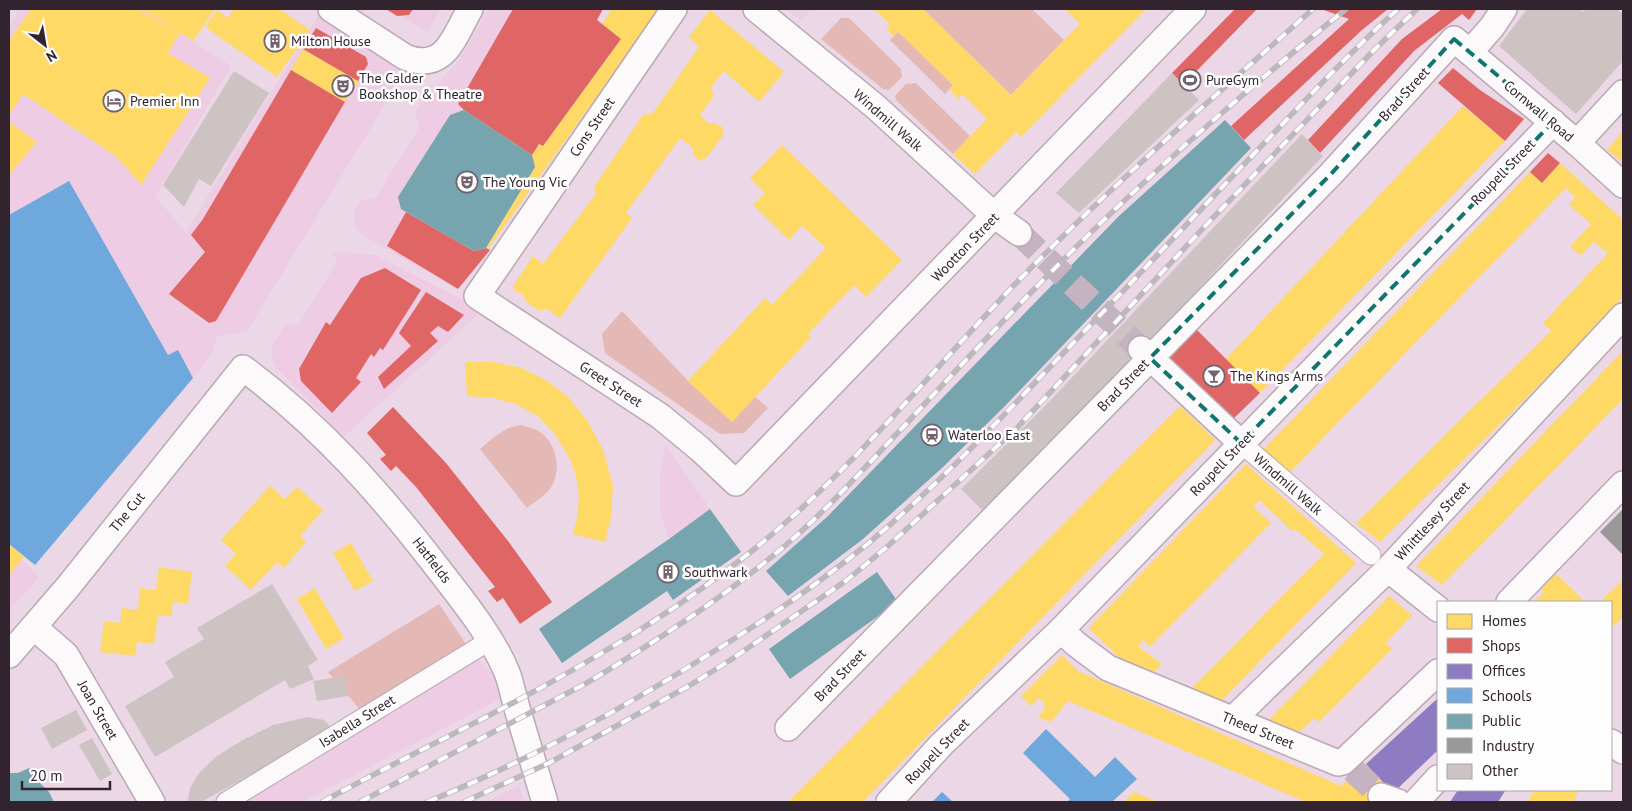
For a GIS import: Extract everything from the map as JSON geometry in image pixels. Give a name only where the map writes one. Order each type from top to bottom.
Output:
[{"type":"street","points":[[331,9],[405,57],[417,62],[428,62],[440,57],[448,48],[470,9]]},
{"type":"street","name":"Cons Street","points":[[477,296],[674,9]]},
{"type":"street","name":"Windmill Walk","points":[[756,9],[877,108],[995,216],[1019,233]]},
{"type":"street","name":"Wootton Street","points":[[736,483],[1193,9]]},
{"type":"street","name":"Brad Street","points":[[788,728],[880,624],[1146,353],[1462,45],[1492,26],[1504,9]]},
{"type":"street","name":"Cornwall Road","points":[[1462,45],[1553,122],[1623,185]]},
{"type":"street","points":[[1577,143],[1623,93]]},
{"type":"street","name":"Roupell Street","points":[[888,802],[941,745],[1061,630],[1553,122]]},
{"type":"street","name":"Greet Street","points":[[477,296],[660,416],[700,449],[736,483]]},
{"type":"street","name":"Whittlesey Street","points":[[1233,719],[1379,562],[1623,316]]},
{"type":"street","name":"Windmill Walk","points":[[1146,353],[1241,443],[1379,562],[1437,608]]},
{"type":"street","name":"The Cut","points":[[9,655],[34,627],[243,368]]},
{"type":"street","name":"Hatfields","points":[[243,368],[276,392],[335,446],[372,486],[453,588],[489,641],[507,675],[545,802]]},
{"type":"street","points":[[1510,601],[1623,484]]},
{"type":"street","name":"Joan Street","points":[[34,627],[66,655],[152,802]]},
{"type":"street","name":"Theed Street","points":[[1061,630],[1108,668],[1348,766],[1437,673]]},
{"type":"street","name":"Isabella Street","points":[[226,802],[489,641]]},
{"type":"street","points":[[1612,743],[1623,751]]},
{"type":"street","points":[[1416,802],[1437,779]]},
{"type":"highlighted area","points":[[1454,39],[1553,122],[1241,443],[1150,358],[1331,174]]},
{"type":"shaded area","points":[[18,9],[142,9],[231,66],[155,197],[186,232],[321,11],[382,48],[401,78],[247,331],[217,336],[210,357],[35,565],[9,544],[9,28],[14,21]]},
{"type":"shaded area","points":[[389,9],[441,9],[427,32]]},
{"type":"shaded area","points":[[489,9],[602,9],[424,271],[365,236],[358,230],[354,222],[354,213],[361,201],[376,198],[420,126],[415,112],[422,101],[460,59]]},
{"type":"shaded area","points":[[786,9],[812,9],[801,20]]},
{"type":"shaded area","points":[[923,9],[1032,9],[1064,40],[1011,95]]},
{"type":"shaded area","points":[[841,18],[849,18],[901,69],[902,77],[889,90],[883,89],[821,39]]},
{"type":"shaded area","points":[[898,32],[953,85],[945,94],[890,40]]},
{"type":"shaded area","points":[[916,83],[970,136],[953,154],[896,100],[895,96],[906,84]]},
{"type":"shaded area","points":[[332,251],[375,255],[483,310],[343,437],[281,373],[276,366],[271,352],[272,346],[285,325],[299,324],[337,262]]},
{"type":"shaded area","points":[[622,311],[688,381],[732,422],[755,397],[768,408],[744,433],[720,434],[605,353],[602,334]]},
{"type":"shaded area","points":[[521,425],[540,432],[550,442],[556,455],[557,463],[557,470],[551,488],[527,508],[480,449],[504,431]]},
{"type":"shaded area","points":[[665,444],[710,509],[669,539],[660,513],[660,473]]},
{"type":"shaded area","points":[[9,545],[39,578],[9,608]]},
{"type":"shaded area","points":[[439,604],[470,650],[363,713],[328,672]]},
{"type":"shaded area","points":[[470,650],[499,681],[500,699],[302,802],[210,802]]},
{"type":"shaded area","points":[[519,785],[524,802],[486,802]]},
{"type":"building: Homes","name":"Premier Inn","points":[[31,9],[138,9],[180,33],[168,53],[210,78],[141,185],[117,157],[23,94],[9,115],[9,41]]},
{"type":"building: Homes","points":[[142,9],[215,9],[193,41]]},
{"type":"building: Homes","name":"Milton House","points":[[234,9],[279,9],[310,30],[277,77],[205,27],[217,10],[228,18]]},
{"type":"building: Homes","points":[[612,9],[659,9],[488,249],[486,248],[535,167],[532,155],[539,144],[543,146],[621,39],[602,24]]},
{"type":"building: Homes","points":[[874,9],[923,9],[1011,95],[1080,24],[1065,9],[1146,9],[1021,137],[1016,132],[975,174],[953,154],[987,119],[962,94],[958,99],[949,89],[953,85],[898,32],[894,36],[886,28],[890,24]]},
{"type":"building: Homes","points":[[710,10],[784,72],[759,102],[724,71],[711,87],[714,96],[700,115],[708,123],[715,123],[722,127],[724,134],[707,157],[700,161],[693,155],[693,148],[680,138],[626,213],[632,218],[560,318],[547,309],[540,311],[527,303],[523,295],[512,288],[533,256],[543,264],[596,194],[594,187],[643,115],[653,113],[699,47],[689,37]]},
{"type":"building: Homes","points":[[303,49],[358,81],[345,102],[291,70]]},
{"type":"building: Homes","points":[[1463,106],[1505,141],[1260,393],[1226,359]]},
{"type":"building: Homes","points":[[9,122],[37,142],[9,175]]},
{"type":"building: Homes","points":[[1623,131],[1623,163],[1607,150]]},
{"type":"building: Homes","points":[[782,145],[902,260],[866,297],[854,285],[808,334],[811,337],[732,422],[688,381],[765,298],[772,305],[826,248],[802,226],[789,240],[753,205],[765,193],[750,178]]},
{"type":"building: Homes","points":[[1560,163],[1623,220],[1623,297],[1574,351],[1380,542],[1356,523],[1551,331],[1543,323],[1608,253],[1594,242],[1581,255],[1570,247],[1591,224],[1569,205],[1575,197],[1566,188],[1290,472],[1263,450],[1530,172],[1542,183]]},
{"type":"building: Homes","points":[[1623,351],[1623,399],[1442,585],[1416,566]]},
{"type":"building: Homes","points":[[465,362],[493,362],[519,367],[544,379],[567,396],[587,420],[603,450],[613,486],[611,518],[605,542],[573,534],[579,496],[576,476],[569,457],[556,436],[539,417],[516,404],[493,398],[467,396]]},
{"type":"building: Homes","points":[[1180,406],[1215,440],[863,802],[788,802]]},
{"type":"building: Homes","points":[[1246,464],[1356,563],[1221,701],[1192,688],[1324,554],[1295,529],[1292,531],[1259,500],[1253,507],[1271,523],[1150,647],[1143,640],[1138,646],[1162,664],[1153,673],[1123,661],[1089,628]]},
{"type":"building: Homes","points":[[270,486],[285,499],[297,487],[323,510],[300,536],[306,542],[284,568],[277,562],[251,590],[225,566],[236,554],[221,540]]},
{"type":"building: Homes","points":[[351,543],[373,581],[355,591],[333,553]]},
{"type":"building: Homes","points":[[9,544],[24,557],[9,575]]},
{"type":"building: Homes","points":[[159,567],[192,572],[188,604],[173,602],[171,616],[158,615],[154,644],[137,642],[135,656],[100,652],[104,621],[120,623],[122,608],[138,610],[140,588],[156,590]]},
{"type":"building: Homes","points":[[1555,573],[1584,601],[1535,601],[1544,592],[1540,588]]},
{"type":"building: Homes","points":[[1623,580],[1623,617],[1612,627],[1612,601],[1601,601]]},
{"type":"building: Homes","points":[[315,588],[344,638],[326,649],[297,599]]},
{"type":"building: Homes","points":[[1389,596],[1412,615],[1386,643],[1392,649],[1319,722],[1314,718],[1300,732],[1269,720]]},
{"type":"building: Homes","points":[[1062,655],[1078,671],[1341,786],[1366,764],[1387,787],[1369,802],[1306,802],[1068,701],[1051,722],[1038,717],[1045,709],[1043,707],[1045,704],[1039,698],[1031,706],[1021,696]]},
{"type":"building: Homes","points":[[1534,791],[1574,791],[1578,793],[1573,802],[1528,802]]},
{"type":"building: Homes","points":[[1134,792],[1158,802],[1124,802]]},
{"type":"building: Shops","points":[[386,9],[413,9],[409,15],[397,16]]},
{"type":"building: Shops","points":[[513,9],[603,9],[597,20],[621,39],[543,146],[539,144],[532,155],[464,110],[458,104]]},
{"type":"building: Shops","points":[[1235,9],[1257,9],[1183,85],[1172,73]]},
{"type":"building: Shops","points":[[1321,9],[1388,9],[1362,30],[1244,140],[1231,126],[1349,19]]},
{"type":"building: Shops","points":[[1442,9],[1477,9],[1469,20],[1462,14],[1414,51],[1320,153],[1308,140],[1402,39]]},
{"type":"building: Shops","points":[[316,28],[366,57],[368,64],[358,81],[303,49]]},
{"type":"building: Shops","points":[[1453,68],[1480,90],[1524,119],[1505,141],[1438,83]]},
{"type":"building: Shops","points":[[291,70],[345,102],[216,321],[209,323],[169,294],[205,252],[191,235],[203,219]]},
{"type":"building: Shops","points":[[1548,153],[1560,163],[1542,183],[1530,172]]},
{"type":"building: Shops","points":[[406,212],[474,251],[486,248],[490,250],[458,289],[387,246]]},
{"type":"building: Shops","points":[[385,268],[421,290],[383,350],[380,348],[374,357],[371,354],[356,378],[361,382],[332,413],[301,381],[299,369],[326,322],[330,325],[361,278]]},
{"type":"building: Shops","points":[[426,292],[464,315],[448,332],[438,326],[430,333],[438,341],[384,389],[378,377],[411,346],[399,333]]},
{"type":"building: Shops","name":"The Kings Arms","points":[[1196,329],[1260,393],[1231,421],[1167,358]]},
{"type":"building: Shops","points":[[393,407],[446,463],[508,541],[552,602],[520,624],[503,598],[497,602],[488,591],[495,587],[416,487],[396,466],[391,471],[380,459],[386,455],[367,433]]},
{"type":"building: Offices","points":[[1437,699],[1437,751],[1393,793],[1366,764]]},
{"type":"building: Offices","points":[[1457,791],[1505,791],[1498,802],[1450,802]]},
{"type":"building: Schools","points":[[69,181],[168,355],[178,350],[193,378],[35,565],[9,544],[9,215]]},
{"type":"building: Schools","points":[[1046,729],[1095,777],[1115,757],[1137,779],[1112,802],[1067,802],[1070,799],[1023,753]]},
{"type":"building: Schools","points":[[942,792],[953,802],[932,802]]},
{"type":"building: Public","name":"The Young Vic","points":[[464,110],[532,155],[535,167],[486,248],[474,251],[401,209],[398,197],[450,115]]},
{"type":"building: Public","points":[[1225,120],[1251,148],[1004,407],[943,467],[863,539],[788,596],[766,571],[828,516],[1119,216]]},
{"type":"building: Public","name":"Southwark","points":[[710,509],[741,552],[673,600],[667,591],[562,663],[539,629]]},
{"type":"building: Public","points":[[877,572],[898,602],[790,679],[769,649]]},
{"type":"building: Public","points":[[29,768],[36,779],[49,792],[54,802],[9,802],[9,773],[18,773]]},
{"type":"building: Industry","points":[[1623,509],[1623,555],[1600,532]]},
{"type":"building: Other","points":[[1527,9],[1580,9],[1583,12],[1586,9],[1617,9],[1623,14],[1623,61],[1576,114],[1499,46]]},
{"type":"building: Other","points":[[234,71],[269,93],[211,186],[199,179],[184,207],[163,185]]},
{"type":"building: Other","points":[[1172,73],[1199,100],[1079,213],[1056,193]]},
{"type":"building: Other","points":[[1302,134],[1323,156],[1100,394],[1043,453],[982,510],[961,489],[1046,405]]},
{"type":"building: Other","points":[[272,584],[318,660],[308,666],[314,679],[290,689],[285,680],[155,757],[125,706],[174,677],[165,662],[204,639],[197,628]]},
{"type":"building: Other","points":[[344,676],[348,696],[317,701],[313,681]]},
{"type":"building: Other","points":[[76,710],[87,730],[52,749],[41,728]]},
{"type":"building: Other","points":[[308,717],[324,720],[329,727],[261,769],[201,802],[189,802],[190,788],[199,773],[217,756],[273,725]]},
{"type":"building: Other","points":[[92,738],[112,774],[100,781],[79,745]]},
{"type":"tunnel","points":[[1019,233],[1141,349]]},
{"type":"tunnel","points":[[1353,770],[1381,796]]},
{"type":"railway","points":[[322,802],[566,674],[618,643],[705,586],[778,530],[815,496],[885,425],[986,315],[1055,244],[1164,141],[1313,9]]},
{"type":"railway","points":[[360,802],[585,684],[689,618],[763,564],[833,501],[1005,319],[1099,224],[1203,130],[1346,9]]},
{"type":"railway","points":[[427,802],[533,754],[636,698],[725,645],[809,588],[870,542],[939,480],[983,436],[1323,82],[1398,9]]},
{"type":"railway","points":[[464,802],[549,763],[687,687],[729,661],[847,580],[888,546],[1017,428],[1207,224],[1375,49],[1417,9]]},
{"type":"place","name":"Milton House","points":[[275,41]]},
{"type":"place","name":"PureGym","points":[[1190,80]]},
{"type":"place","name":"The Calder Bookshop & Theatre","points":[[343,86]]},
{"type":"place","name":"Premier Inn","points":[[114,101]]},
{"type":"place","name":"The Young Vic","points":[[467,182]]},
{"type":"place","name":"The Kings Arms","points":[[1214,376]]},
{"type":"place","name":"Waterloo East","points":[[932,435]]},
{"type":"place","name":"Southwark","points":[[668,572]]}]
